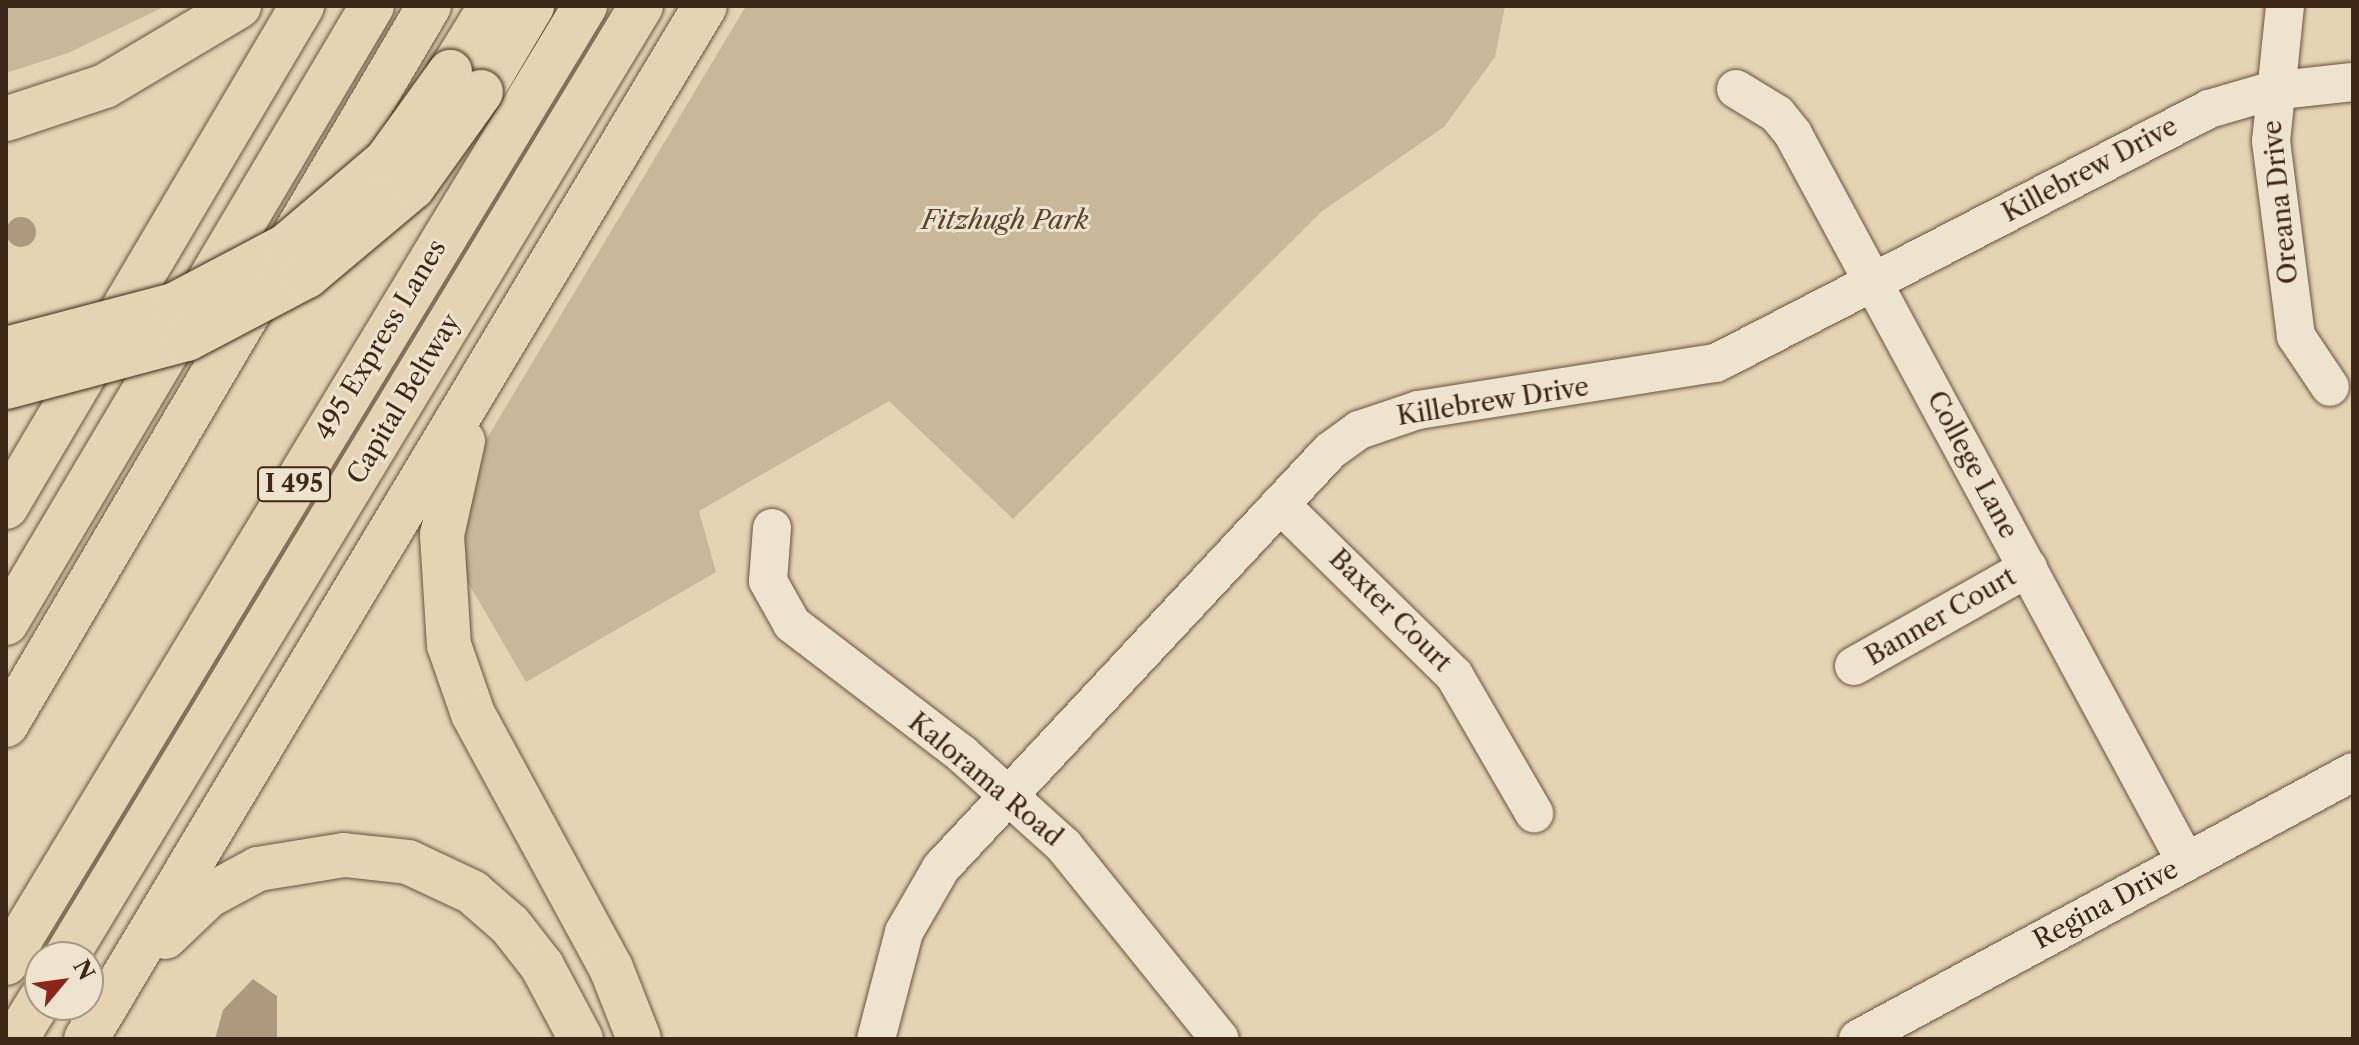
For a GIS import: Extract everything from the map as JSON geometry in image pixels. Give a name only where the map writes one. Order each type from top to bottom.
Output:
[{"type":"highway","points":[[6,119],[105,86],[239,6]]},
{"type":"highway","points":[[6,507],[302,6]]},
{"type":"highway","points":[[6,623],[372,6]]},
{"type":"highway","points":[[6,725],[429,6]]},
{"type":"highway","points":[[6,387],[187,339],[307,276],[413,187],[466,82],[491,6]]},
{"type":"highway","points":[[6,349],[174,305],[286,246],[386,161],[466,82],[532,6]]},
{"type":"highway","name":"495 Express Lanes","points":[[6,963],[585,6]]},
{"type":"highway","name":"Capital Beltway","points":[[76,941],[641,6]]},
{"type":"highway","points":[[96,1022],[511,335],[705,6]]},
{"type":"highway","points":[[511,335],[449,492],[442,575],[449,645],[473,714],[611,968],[639,1039]]},
{"type":"highway","points":[[96,1022],[181,919],[227,883],[280,862],[366,856],[408,862],[472,892],[542,966],[581,1039]]},
{"type":"highway","points":[[16,1039],[27,1021]]},
{"type":"street","name":"Oreana Drive","points":[[2285,6],[2271,91],[2296,336],[2330,387]]},
{"type":"street","name":"Killebrew Drive","points":[[876,1039],[887,978],[925,892],[1007,793],[1330,451],[1382,419],[1716,363],[1875,285],[2166,128],[2271,91],[2353,82]]},
{"type":"street","name":"College Lane","points":[[1736,89],[1777,114],[1793,134],[2186,862]]},
{"type":"street","name":"Baxter Court","points":[[1280,504],[1454,675],[1534,813]]},
{"type":"street","name":"Kalorama Road","points":[[772,528],[768,581],[792,624],[1007,793],[1120,907],[1220,1039]]},
{"type":"street","name":"Banner Court","points":[[1854,666],[2028,568]]},
{"type":"street","name":"Regina Drive","points":[[1858,1039],[2353,772]]},
{"type":"green space","points":[[6,6],[166,6],[68,53],[6,73]]},
{"type":"green space","name":"Fitzhugh Park","points":[[746,6],[1505,6],[1495,57],[1444,127],[1321,212],[1013,519],[889,401],[699,511],[716,572],[526,682],[463,574],[467,502],[484,443]]},
{"type":"shaded area","points":[[21,217],[27,218],[35,226],[35,238],[27,246],[21,247],[15,246],[7,238],[6,232],[7,226],[15,218]]},
{"type":"shaded area","points":[[253,979],[277,996],[277,1039],[215,1039],[223,1010]]}]
